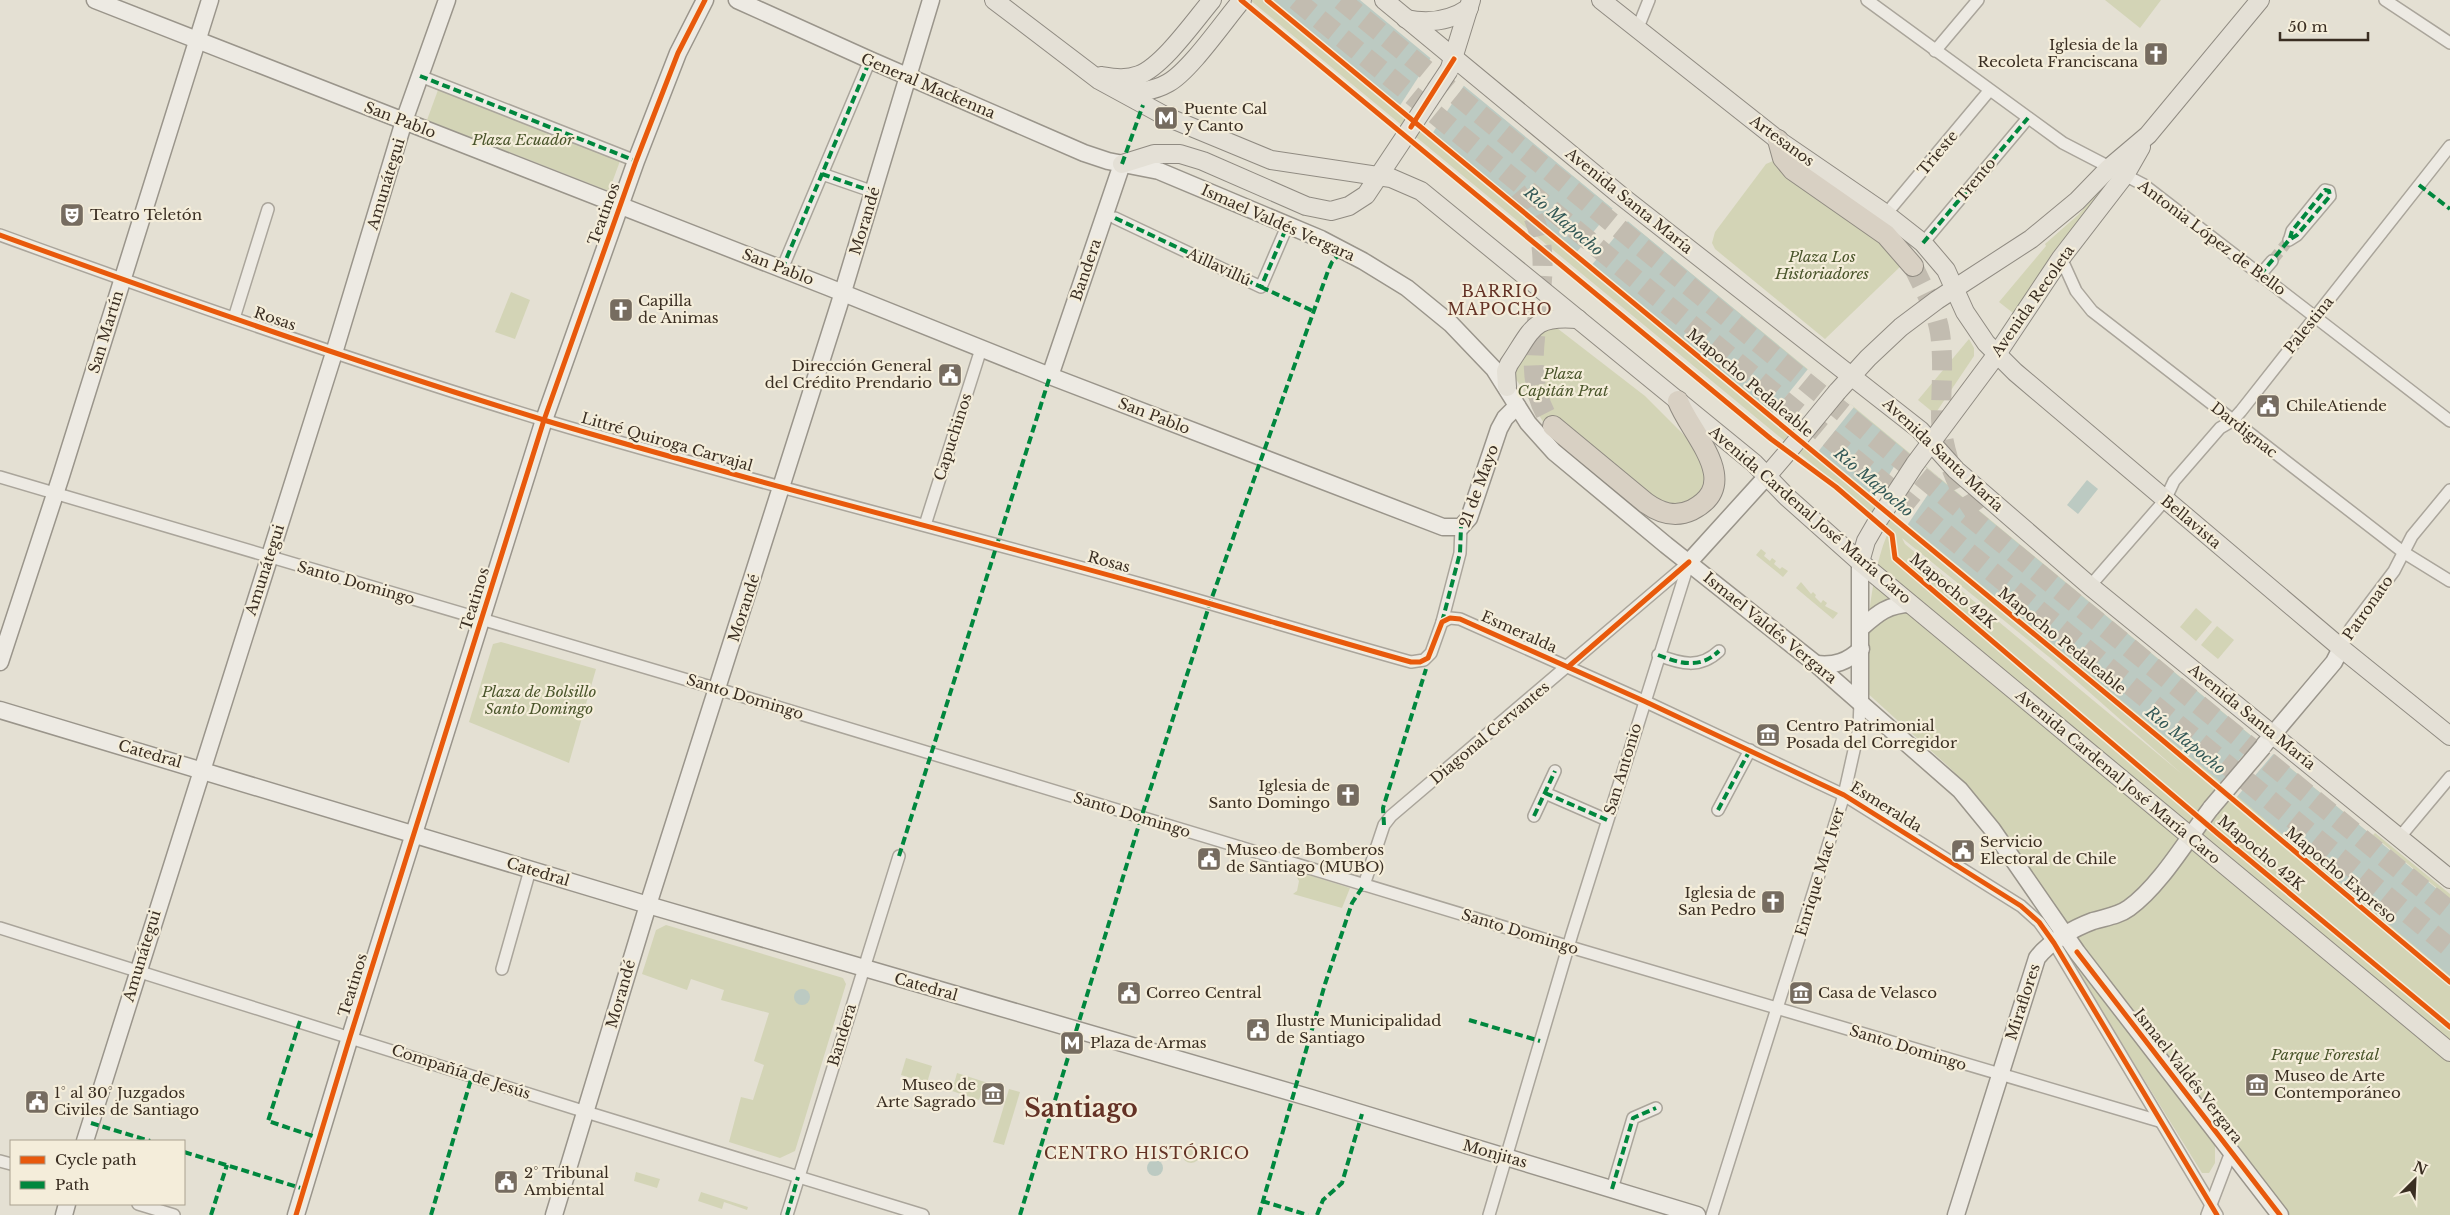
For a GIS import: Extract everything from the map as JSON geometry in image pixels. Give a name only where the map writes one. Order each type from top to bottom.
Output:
[{"type":"highway","points":[[1778,140],[1783,158],[1793,170],[1886,235],[1913,266]]},
{"type":"highway","points":[[1553,426],[1646,503],[1657,510],[1676,514],[1689,511],[1703,503],[1711,491],[1715,478],[1711,458],[1688,424],[1678,402]]},
{"type":"main road","name":"San Pablo","points":[[95,0],[620,205],[1050,376],[1438,526],[1448,528],[1461,527]]},
{"type":"main road","name":"San Martín","points":[[0,662],[56,493],[210,0]]},
{"type":"main road","name":"Amunátegui","points":[[85,1140],[334,353],[404,121],[447,0]]},
{"type":"main road","name":"Teatinos","points":[[296,1215],[544,420],[636,161],[678,53],[704,0]]},
{"type":"main road","name":"Morandé","points":[[554,1215],[648,905],[843,293],[931,0]]},
{"type":"main road","name":"Avenida Cardenal José María Caro","points":[[994,0],[1112,88],[1167,117],[1254,154],[1294,165],[1400,180],[1421,192],[1754,463],[1860,562],[2450,1052]]},
{"type":"main road","points":[[1086,70],[1101,76],[1124,78],[1146,72],[1162,58],[1212,0]]},
{"type":"main road","points":[[1112,88],[1125,91],[1143,91],[1170,82],[1182,71],[1242,0]]},
{"type":"main road","name":"Avenida Santa María","points":[[1384,0],[1406,18],[1451,65],[1852,375],[1931,442],[1956,470],[2268,740],[2399,838],[2450,879]]},
{"type":"main road","name":"Artesanos","points":[[1601,0],[1778,140],[1886,214],[1923,243],[1942,264],[1955,288]]},
{"type":"main road","name":"Avenida Recoleta","points":[[1877,522],[1915,464],[1997,354],[2117,172],[2260,0]]},
{"type":"main road","name":"General Mackenna","points":[[739,1],[908,77],[1084,152],[1122,164]]},
{"type":"main road","points":[[1406,18],[1425,21],[1447,19],[1470,4]]},
{"type":"main road","points":[[1122,164],[1160,153],[1193,157],[1306,206],[1326,212],[1339,210],[1358,201],[1369,191],[1451,65],[1470,4]]},
{"type":"main road","name":"Ismael Valdés Vergara","points":[[1122,164],[1159,171],[1288,224],[1364,261],[1420,298],[1468,340],[1494,369],[1507,387],[1517,406],[1541,438],[1577,472],[1816,664],[1960,790],[1992,829],[2060,939],[2280,1215]]},
{"type":"main road","name":"Bandera","points":[[1050,376],[1122,164]]},
{"type":"main road","name":"Avenida Recoleta","points":[[1852,375],[1901,327],[1955,288],[2031,239],[2077,201],[2117,172]]},
{"type":"main road","name":"Bellavista","points":[[1955,288],[1965,312],[1986,343],[2015,372],[2341,648],[2450,736]]},
{"type":"main road","points":[[1507,387],[1506,370],[1538,323],[1548,318],[1557,317],[1578,319]]},
{"type":"main road","name":"San Antonio","points":[[1689,562],[1767,476],[1852,375]]},
{"type":"main road","name":"21 de Mayo","points":[[1461,527],[1472,511],[1499,429],[1505,418],[1517,406]]},
{"type":"main road","name":"Enrique Mac Iver","points":[[1860,702],[1860,562],[1866,541],[1877,522]]},
{"type":"main road","points":[[1861,628],[1884,609],[1899,604],[1910,604]]},
{"type":"main road","name":"Patronato","points":[[2211,808],[2334,662],[2341,648]]},
{"type":"main road","points":[[1816,664],[1830,665],[1846,661],[1861,649]]},
{"type":"main road","name":"Catedral","points":[[0,710],[202,769],[648,905],[1293,1093]]},
{"type":"main road","name":"Miraflores","points":[[1956,1215],[2034,963],[2043,950],[2060,939],[2094,921],[2114,916],[2132,906],[2173,862],[2211,808]]},
{"type":"main road","name":"Monjitas","points":[[1293,1093],[1697,1215]]},
{"type":"street","points":[[1637,30],[1649,0]]},
{"type":"street","name":"Antonia López de Bello","points":[[1866,0],[2063,143],[2144,185],[2450,421]]},
{"type":"street","points":[[1935,51],[1978,0]]},
{"type":"street","points":[[2384,0],[2450,43]]},
{"type":"street","points":[[782,269],[870,60]]},
{"type":"street","points":[[420,76],[636,161]]},
{"type":"street","name":"Trieste","points":[[1886,214],[1989,91]]},
{"type":"street","name":"Trento","points":[[1923,243],[2028,118]]},
{"type":"street","name":"Palestina","points":[[2090,586],[2166,500],[2174,481],[2220,428],[2232,421],[2450,146]]},
{"type":"street","points":[[822,174],[874,192]]},
{"type":"street","points":[[234,318],[268,209]]},
{"type":"street","name":"Aillavillú","points":[[1115,218],[1261,287],[1288,224]]},
{"type":"street","name":"Rosas","points":[[0,234],[334,353],[544,420]]},
{"type":"street","name":"Dardignac","points":[[2061,258],[2070,280],[2092,311],[2404,552],[2450,581]]},
{"type":"street","points":[[2260,275],[2272,261]]},
{"type":"street","name":"Capuchinos","points":[[925,526],[982,348]]},
{"type":"street","name":"Littré Quiroga Carvajal","points":[[544,420],[782,488]]},
{"type":"street","name":"Santo Domingo","points":[[0,477],[269,558],[718,689],[1364,885],[2160,1121]]},
{"type":"street","name":"Rosas","points":[[782,488],[1210,603],[1411,662],[1420,662],[1428,658]]},
{"type":"street","name":"Patronato","points":[[2341,648],[2351,628],[2394,571],[2412,536],[2450,490]]},
{"type":"street","name":"21 de Mayo","points":[[1428,658],[1442,622],[1460,553],[1461,527]]},
{"type":"street","name":"San Antonio","points":[[1489,1215],[1568,946],[1658,655],[1689,562]]},
{"type":"street","name":"Diagonal Cervantes","points":[[1364,885],[1384,826],[1399,808],[1568,667],[1689,562]]},
{"type":"street","name":"Esmeralda","points":[[1442,622],[1450,618],[1460,619],[1644,701],[1844,795],[2021,906],[2060,939],[2160,1121]]},
{"type":"street","points":[[1658,655],[1689,665],[1708,660],[1719,651]]},
{"type":"street","name":"Enrique Mac Iver","points":[[1712,1215],[1844,795],[1859,728],[1860,702]]},
{"type":"street","points":[[1718,810],[1750,750]]},
{"type":"street","points":[[1534,816],[1555,771]]},
{"type":"street","points":[[2399,838],[2450,777]]},
{"type":"street","points":[[1545,793],[1607,820]]},
{"type":"street","name":"Bandera","points":[[787,1215],[899,856]]},
{"type":"street","points":[[502,970],[530,870]]},
{"type":"street","name":"Compañía de Jesús","points":[[0,928],[586,1112],[923,1215]]},
{"type":"street","points":[[1612,1189],[1633,1118],[1656,1108]]},
{"type":"street","points":[[2160,1121],[2209,1210],[2217,1215]]},
{"type":"street","points":[[2209,1210],[2231,1152]]},
{"type":"street","points":[[141,1205],[174,1215]]},
{"type":"green space","name":"Parque Forestal","points":[[1250,0],[1358,0],[2450,900],[2450,1215],[2290,1215],[2060,920],[2018,853],[1975,794],[1950,768],[1864,690],[1873,586],[1877,565],[1890,528]],"holes":[[[1902,538],[2054,661],[2182,774],[1905,544]]]},
{"type":"green space","points":[[2105,0],[2161,0],[2140,28]]},
{"type":"green space","name":"Plaza Ecuador","points":[[438,90],[620,161],[609,191],[427,120]]},
{"type":"green space","name":"Plaza Los Historiadores","points":[[1773,161],[1871,232],[1903,264],[1825,339],[1715,249],[1712,243],[1715,232],[1766,164]]},
{"type":"green space","points":[[2108,182],[2013,313],[1999,302],[2046,246],[2045,244],[2078,215]]},
{"type":"green space","points":[[511,292],[530,300],[515,339],[495,332]]},
{"type":"green space","name":"Plaza Capitán Prat","points":[[1544,318],[1645,396],[1692,443],[1710,474],[1697,501],[1669,507],[1549,431],[1509,368]]},
{"type":"green space","points":[[1969,339],[1974,348],[1974,356],[1935,414],[1918,400]]},
{"type":"green space","points":[[1761,549],[1766,553],[1764,556],[1770,561],[1772,558],[1776,561],[1774,564],[1780,569],[1782,567],[1788,571],[1783,577],[1756,555]]},
{"type":"green space","points":[[1801,582],[1811,594],[1813,592],[1816,595],[1815,597],[1821,603],[1823,600],[1827,603],[1825,606],[1838,613],[1833,619],[1796,588]]},
{"type":"green space","points":[[2196,608],[2212,622],[2196,641],[2180,627]]},
{"type":"green space","points":[[2217,626],[2234,640],[2218,659],[2201,645]]},
{"type":"green space","name":"Plaza de Bolsillo Santo Domingo","points":[[501,642],[596,669],[569,763],[469,722],[493,644]]},
{"type":"green space","points":[[2375,833],[2450,894],[2450,899],[2373,835]]},
{"type":"green space","points":[[1296,871],[1350,888],[1342,908],[1293,894],[1297,891],[1299,881],[1295,874]]},
{"type":"green space","points":[[666,925],[843,978],[846,984],[795,1151],[780,1158],[729,1142],[741,1097],[753,1100],[764,1065],[754,1061],[769,1013],[721,1000],[724,990],[691,979],[687,990],[642,974],[656,930]]},
{"type":"green space","points":[[2067,952],[2215,1143],[2215,1163],[2209,1173],[2202,1173],[2067,955]]},
{"type":"green space","points":[[906,1058],[932,1066],[927,1083],[901,1075]]},
{"type":"green space","points":[[957,1073],[985,1082],[979,1100],[952,1091]]},
{"type":"green space","points":[[1009,1089],[1020,1092],[1004,1145],[993,1142]]},
{"type":"green space","points":[[1187,1145],[1195,1145],[1200,1150],[1198,1161],[1187,1163],[1182,1158],[1182,1150]]},
{"type":"green space","points":[[636,1172],[660,1179],[657,1188],[634,1181]]},
{"type":"green space","points":[[701,1192],[748,1207],[747,1210],[724,1202],[722,1209],[698,1201]]},
{"type":"water","name":"Río Mapocho","points":[[1272,0],[1360,0],[2450,900],[2450,976],[2217,779]]},
{"type":"water","points":[[2087,480],[2098,489],[2078,514],[2067,505]]},
{"type":"water","points":[[802,989],[810,997],[802,1005],[794,997]]},
{"type":"water","points":[[1152,1160],[1158,1160],[1163,1165],[1161,1174],[1152,1176],[1147,1171],[1147,1165]]},
{"type":"pier","points":[[1432,56],[1465,84],[1432,134],[1399,107]]},
{"type":"pier","points":[[1613,208],[1628,221],[1591,266],[1576,253]]},
{"type":"pier","points":[[1808,369],[1854,407],[1817,453],[1771,415]]},
{"type":"pier","points":[[1904,450],[1939,478],[1906,527],[1874,500]]},
{"type":"pier","points":[[2258,737],[2275,752],[2235,799],[2219,784]]},
{"type":"tunnel","points":[[1296,0],[2450,948]]},
{"type":"tunnel","points":[[1341,0],[2450,911]]},
{"type":"tunnel","points":[[1517,192],[1534,220],[1542,249],[1542,278],[1535,338],[1534,368],[1539,398],[1553,426]]},
{"type":"tunnel","points":[[2272,261],[2289,240]]},
{"type":"tunnel","points":[[1913,266],[1932,307],[1940,333],[1942,365],[1941,418],[1947,456],[1956,480],[1976,514]]},
{"type":"marked path","points":[[782,269],[870,60]]},
{"type":"marked path","points":[[420,76],[636,161]]},
{"type":"marked path","points":[[1122,164],[1143,105]]},
{"type":"marked path","points":[[1923,243],[2028,118]]},
{"type":"marked path","points":[[822,174],[874,192]]},
{"type":"marked path","points":[[2419,185],[2450,209]]},
{"type":"marked path","points":[[2260,275],[2289,240],[2297,235],[2330,196],[2329,191],[2325,190],[2292,231],[2290,238]]},
{"type":"marked path","points":[[1115,218],[1261,287],[1288,224]]},
{"type":"marked path","points":[[1020,1215],[1141,818],[1210,603],[1328,271],[1332,262],[1343,250]]},
{"type":"marked path","points":[[1261,287],[1313,311]]},
{"type":"marked path","points":[[899,856],[1050,376]]},
{"type":"marked path","points":[[1442,622],[1460,553],[1461,527]]},
{"type":"marked path","points":[[1658,655],[1675,661],[1697,663],[1712,657],[1719,651]]},
{"type":"marked path","points":[[1384,825],[1383,808],[1426,669]]},
{"type":"marked path","points":[[1718,810],[1750,750]]},
{"type":"marked path","points":[[1534,816],[1555,771]]},
{"type":"marked path","points":[[1545,793],[1607,820]]},
{"type":"marked path","points":[[1259,1215],[1325,984],[1352,903],[1364,885]]},
{"type":"marked path","points":[[1469,1020],[1540,1041]]},
{"type":"marked path","points":[[300,1021],[268,1121],[319,1138]]},
{"type":"marked path","points":[[431,1215],[472,1076]]},
{"type":"marked path","points":[[1612,1189],[1633,1118],[1656,1108]]},
{"type":"marked path","points":[[1317,1215],[1323,1200],[1342,1183],[1362,1114]]},
{"type":"marked path","points":[[91,1123],[147,1140]]},
{"type":"marked path","points":[[185,1152],[304,1189]]},
{"type":"marked path","points":[[211,1215],[227,1165]]},
{"type":"marked path","points":[[787,1215],[798,1177]]},
{"type":"marked path","points":[[1262,1201],[1308,1215]]},
{"type":"cycle path","points":[[296,1215],[544,420],[636,161],[678,53],[705,0]]},
{"type":"cycle path","name":"Mapocho 42K","points":[[1241,0],[1771,439],[1836,487],[1892,535],[1895,558],[2217,833],[2450,1027]]},
{"type":"cycle path","name":"Mapocho Pedaleable","points":[[1267,0],[2161,739],[2450,982]]},
{"type":"cycle path","points":[[1411,127],[1454,59]]},
{"type":"cycle path","points":[[0,235],[272,332],[409,378],[547,421],[769,484],[1141,584],[1411,662],[1420,662],[1428,658],[1442,622],[1450,618],[1460,619],[1644,701],[1844,795],[2021,906],[2039,922],[2054,943],[2217,1215]]},
{"type":"cycle path","points":[[1568,667],[1689,562]]},
{"type":"cycle path","points":[[2077,952],[2280,1215]]},
{"type":"place","name":"Iglesia de la Recoleta Franciscana","points":[[2156,54]]},
{"type":"place","name":"Puente Cal y Canto","points":[[1166,118]]},
{"type":"place","name":"Teatro Teletón","points":[[72,215]]},
{"type":"place","name":"Capilla de Animas","points":[[621,310]]},
{"type":"place","name":"Dirección General del Crédito Prendario","points":[[950,375]]},
{"type":"place","name":"ChileAtiende","points":[[2268,406]]},
{"type":"place","name":"Centro Patrimonial Posada del Corregidor","points":[[1768,735]]},
{"type":"place","name":"Iglesia de Santo Domingo","points":[[1348,795]]},
{"type":"place","name":"Servicio Electoral de Chile","points":[[1963,851]]},
{"type":"place","name":"Museo de Bomberos de Santiago (MUBO)","points":[[1209,859]]},
{"type":"place","name":"Iglesia de San Pedro","points":[[1773,902]]},
{"type":"place","name":"Correo Central","points":[[1129,993]]},
{"type":"place","name":"Casa de Velasco","points":[[1801,993]]},
{"type":"place","name":"Ilustre Municipalidad de Santiago","points":[[1258,1030]]},
{"type":"place","name":"Plaza de Armas","points":[[1072,1043]]},
{"type":"place","name":"Museo de Arte Contemporáneo","points":[[2257,1085]]},
{"type":"place","name":"Museo de Arte Sagrado","points":[[993,1094]]},
{"type":"place","name":"1° al 30° Juzgados Civiles de Santiago","points":[[37,1102]]},
{"type":"place","name":"2° Tribunal Ambiental","points":[[506,1182]]},
{"type":"district","name":"BARRIO MAPOCHO","points":[[1500,300]]},
{"type":"district","name":"Santiago","points":[[1081,1108]]},
{"type":"district","name":"CENTRO HISTÓRICO","points":[[1147,1153]]}]
